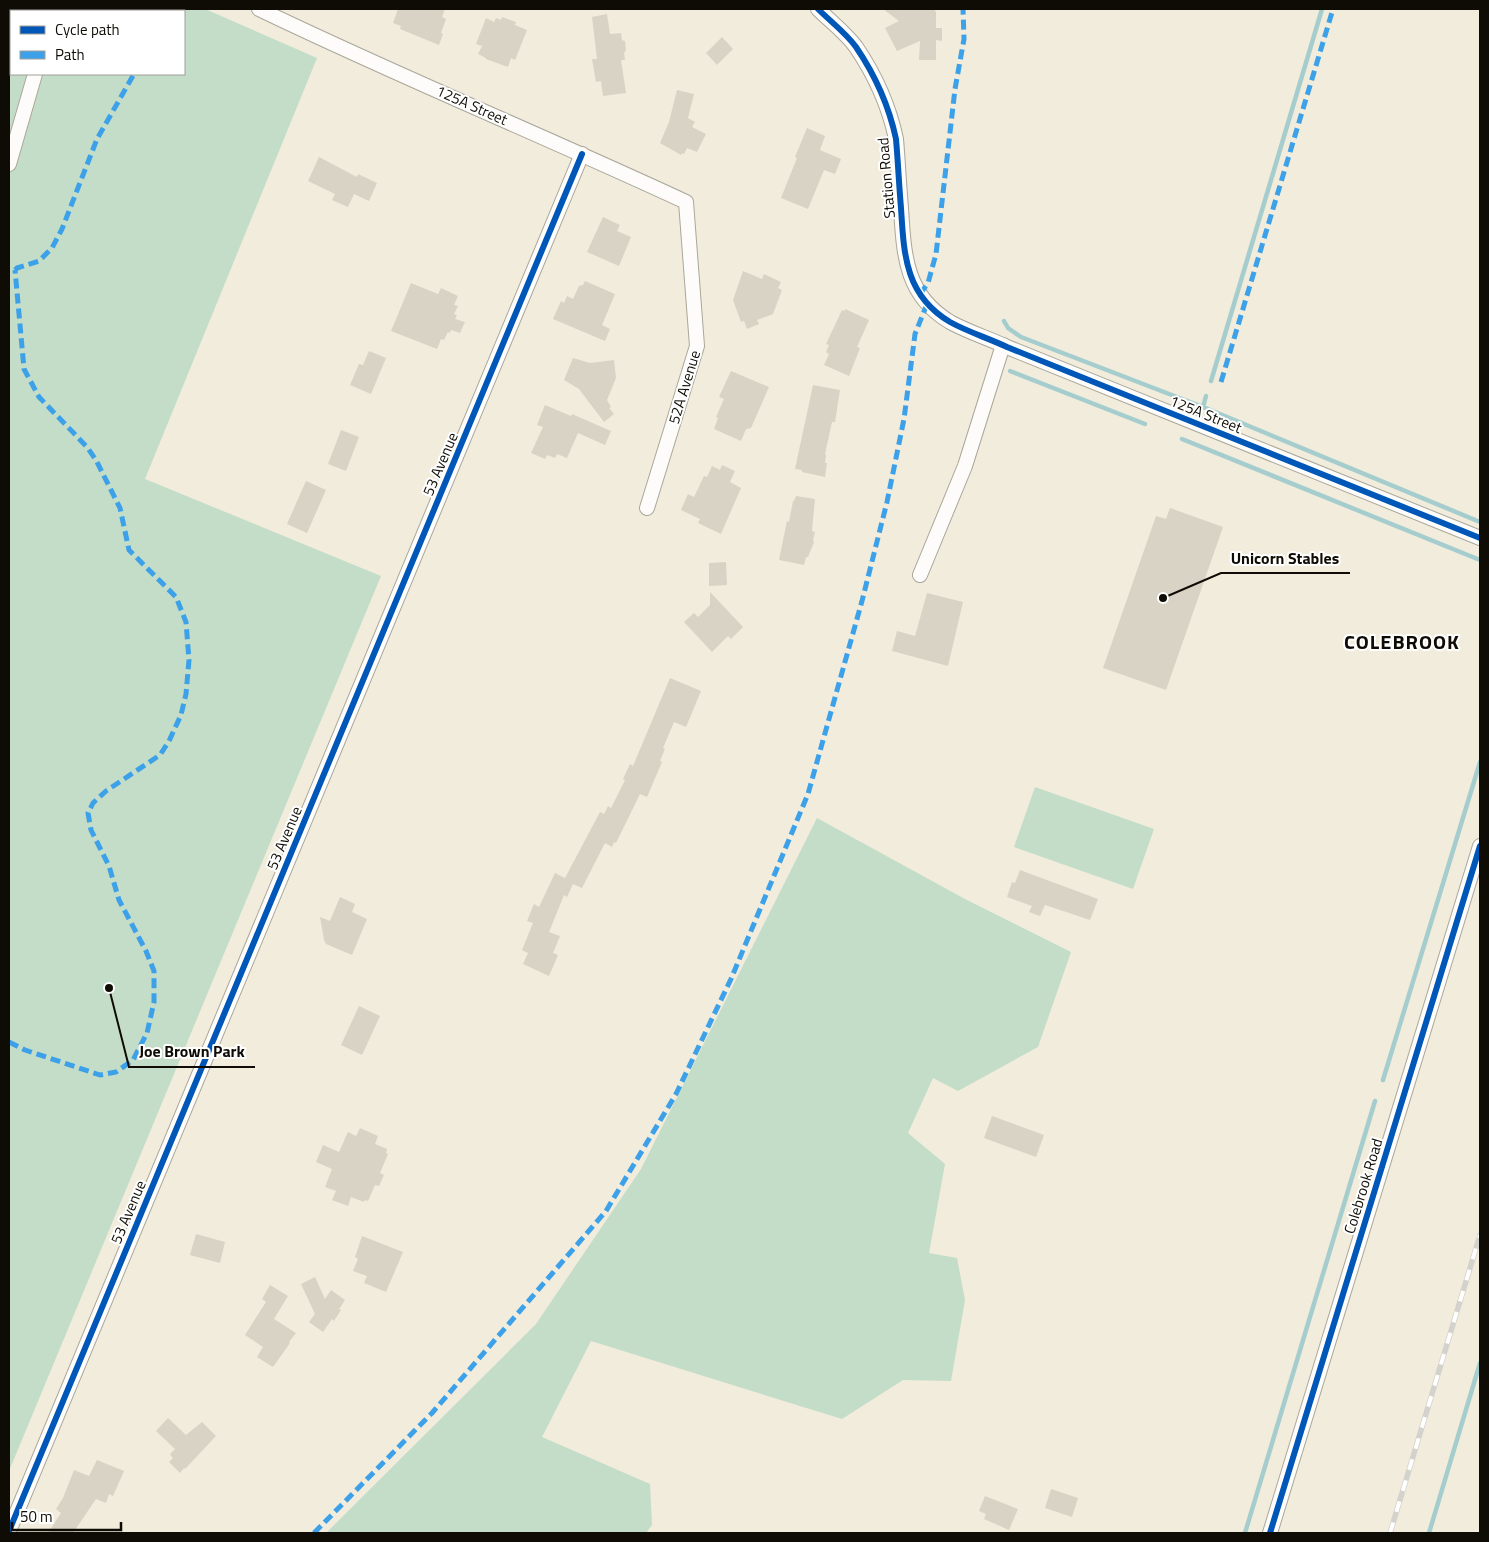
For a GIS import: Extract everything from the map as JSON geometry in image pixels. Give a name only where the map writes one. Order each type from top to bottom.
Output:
[{"type":"street","name":"125A Street","points":[[259,9],[317,37],[686,202]]},
{"type":"street","name":"Station Road","points":[[818,9],[855,46],[882,91],[896,139],[904,251],[908,270],[915,286],[927,304]]},
{"type":"street","points":[[9,164],[35,75]]},
{"type":"street","name":"53 Avenue","points":[[9,1532],[582,154]]},
{"type":"street","name":"52A Avenue","points":[[647,508],[697,346],[686,202]]},
{"type":"street","name":"125A Street","points":[[927,304],[950,321],[1003,345],[1480,538]]},
{"type":"street","points":[[920,574],[965,466],[1003,345]]},
{"type":"street","name":"Colebrook Road","points":[[1270,1533],[1480,846]]},
{"type":"green space","points":[[9,9],[205,9],[317,58],[145,479],[381,576],[9,1471]]},
{"type":"green space","points":[[1035,787],[1154,829],[1133,889],[1014,847]]},
{"type":"green space","points":[[817,818],[965,899],[1071,952],[1038,1047],[958,1091],[933,1078],[908,1133],[945,1164],[929,1253],[957,1258],[965,1300],[951,1381],[903,1380],[842,1419],[591,1341],[542,1437],[650,1484],[652,1525],[646,1533],[326,1533],[536,1324],[641,1169]]},
{"type":"building","points":[[398,9],[445,9],[442,17],[446,19],[439,45],[400,29],[401,26],[393,23]]},
{"type":"building","points":[[883,9],[934,9],[936,12],[936,28],[942,28],[942,41],[936,40],[936,60],[919,60],[920,41],[897,51],[885,28],[899,21]]},
{"type":"building","points":[[607,14],[610,34],[621,33],[622,40],[625,41],[625,60],[621,60],[626,93],[603,96],[601,81],[596,82],[592,59],[597,59],[592,17]]},
{"type":"building","points":[[502,17],[516,22],[515,25],[527,30],[515,60],[511,58],[508,67],[478,54],[482,46],[476,44],[486,18],[494,22],[496,18],[501,20]]},
{"type":"building","points":[[722,37],[733,49],[717,65],[706,53]]},
{"type":"building","points":[[677,90],[694,94],[688,118],[695,122],[692,127],[706,134],[697,152],[687,148],[684,154],[682,153],[681,155],[660,143],[669,122]]},
{"type":"building","points":[[807,128],[825,136],[820,150],[841,159],[835,174],[824,170],[808,209],[781,198]]},
{"type":"building","points":[[319,157],[357,177],[358,174],[377,183],[369,201],[354,194],[348,207],[332,200],[335,194],[308,181]]},
{"type":"building","points":[[603,217],[620,225],[617,231],[631,237],[619,266],[587,252]]},
{"type":"building","points":[[743,271],[762,279],[764,274],[781,282],[778,288],[782,290],[773,314],[757,320],[759,324],[747,329],[744,321],[741,322],[733,300]]},
{"type":"building","points":[[585,281],[615,294],[602,325],[610,329],[605,341],[553,319],[561,301],[564,303],[567,296],[573,299],[579,286],[583,285]]},
{"type":"building","points":[[411,283],[438,294],[441,288],[458,296],[454,305],[458,306],[454,314],[457,315],[455,319],[465,322],[460,333],[451,330],[450,333],[448,332],[444,340],[441,339],[437,349],[391,331]]},
{"type":"building","points":[[845,309],[869,320],[857,347],[860,348],[849,376],[824,365],[829,354],[826,352],[829,345],[826,344],[842,310],[845,311]]},
{"type":"building","points":[[369,351],[386,358],[371,394],[350,385],[359,364],[363,365]]},
{"type":"building","points":[[573,358],[590,363],[614,360],[616,378],[607,400],[611,407],[609,408],[614,414],[604,422],[579,389],[564,380]]},
{"type":"building","points":[[731,371],[769,387],[751,428],[746,429],[741,441],[714,429],[718,418],[716,417],[724,399],[719,397]]},
{"type":"building","points":[[813,385],[840,390],[835,422],[832,422],[825,454],[825,463],[827,463],[825,477],[795,469]]},
{"type":"building","points":[[545,405],[571,416],[572,414],[611,431],[605,445],[578,433],[567,458],[557,454],[555,458],[547,455],[545,459],[531,453],[543,427],[537,425]]},
{"type":"building","points":[[341,430],[359,437],[346,471],[328,464]]},
{"type":"building","points":[[722,465],[735,471],[730,482],[741,488],[721,534],[698,523],[700,519],[681,510],[688,494],[694,497],[704,476],[707,477],[712,466],[720,470]]},
{"type":"building","points":[[306,481],[326,490],[307,533],[287,524]]},
{"type":"building","points":[[796,496],[815,499],[812,531],[815,532],[814,542],[804,565],[779,560],[787,521],[789,522],[793,501]]},
{"type":"building","points":[[1170,508],[1223,527],[1166,690],[1103,668],[1156,516],[1166,519]]},
{"type":"building","points":[[726,562],[727,585],[709,586],[709,563]]},
{"type":"building","points":[[710,592],[743,627],[731,639],[728,636],[712,652],[684,622],[694,613],[698,617],[710,605]]},
{"type":"building","points":[[927,593],[963,602],[948,666],[892,651],[897,631],[915,636]]},
{"type":"building","points":[[670,678],[701,691],[686,727],[674,722],[663,748],[665,749],[660,761],[662,762],[647,797],[640,794],[616,843],[614,842],[612,847],[605,843],[582,888],[573,884],[567,897],[564,895],[549,932],[560,936],[553,953],[558,955],[549,976],[523,964],[528,953],[522,950],[533,923],[527,921],[534,904],[539,907],[555,873],[565,878],[600,812],[604,814],[608,806],[611,808],[625,780],[623,779],[630,764],[633,766]]},
{"type":"building","points":[[1020,870],[1098,899],[1090,920],[1045,905],[1040,916],[1029,912],[1032,906],[1007,897],[1012,882],[1015,883]]},
{"type":"building","points":[[340,897],[355,904],[352,912],[367,919],[352,955],[326,944],[324,940],[320,917],[330,921]]},
{"type":"building","points":[[359,1006],[380,1016],[362,1055],[341,1045]]},
{"type":"building","points":[[992,1116],[1044,1135],[1036,1157],[984,1138]]},
{"type":"building","points":[[360,1128],[378,1136],[375,1144],[387,1149],[386,1153],[388,1154],[380,1173],[384,1175],[379,1186],[375,1185],[368,1201],[365,1200],[364,1202],[351,1197],[348,1206],[332,1200],[336,1191],[325,1187],[332,1169],[316,1162],[323,1145],[339,1152],[348,1132],[356,1136]]},
{"type":"building","points":[[196,1234],[225,1242],[220,1263],[190,1255]]},
{"type":"building","points":[[362,1236],[403,1252],[386,1292],[364,1283],[367,1276],[353,1271],[358,1259],[355,1257]]},
{"type":"building","points":[[315,1277],[325,1299],[331,1290],[345,1300],[334,1321],[332,1319],[323,1332],[309,1322],[315,1314],[301,1284]]},
{"type":"building","points":[[270,1285],[288,1296],[274,1319],[296,1333],[273,1367],[257,1357],[263,1347],[245,1335],[266,1302],[262,1299]]},
{"type":"building","points":[[168,1418],[186,1435],[202,1422],[216,1436],[180,1473],[169,1462],[173,1458],[170,1454],[175,1449],[156,1431]]},
{"type":"building","points":[[97,1460],[124,1471],[113,1496],[109,1494],[106,1503],[96,1499],[73,1533],[48,1533],[61,1513],[56,1509],[63,1498],[74,1470],[89,1476]]},
{"type":"building","points":[[1051,1489],[1078,1498],[1072,1517],[1045,1508]]},
{"type":"building","points":[[985,1496],[1018,1509],[1009,1530],[984,1519],[986,1514],[979,1511]]},
{"type":"waterway","points":[[1211,381],[1322,9]]},
{"type":"waterway","points":[[1004,321],[1008,328],[1021,337],[1203,407],[1480,522]]},
{"type":"waterway","points":[[1010,371],[1145,424]]},
{"type":"waterway","points":[[1203,407],[1206,396]]},
{"type":"waterway","points":[[1182,439],[1480,560]]},
{"type":"waterway","points":[[1383,1080],[1480,762]]},
{"type":"waterway","points":[[1245,1533],[1375,1101]]},
{"type":"waterway","points":[[1429,1533],[1480,1363]]},
{"type":"railway","points":[[1390,1533],[1480,1235]]},
{"type":"marked path","points":[[920,294],[928,283],[936,254],[955,89],[964,39],[963,9]]},
{"type":"marked path","points":[[1221,382],[1333,9]]},
{"type":"marked path","points":[[15,270],[39,261],[52,248],[62,229],[97,139],[133,75]]},
{"type":"marked path","points":[[9,1042],[25,1050],[100,1075],[116,1072],[133,1060],[147,1033],[154,1002],[154,971],[146,951],[119,900],[109,866],[91,830],[88,813],[93,803],[106,791],[160,755],[181,715],[186,694],[189,660],[186,622],[176,597],[129,550],[120,508],[96,460],[87,447],[39,397],[24,369],[15,270]]},
{"type":"marked path","points":[[314,1533],[432,1413],[606,1211],[676,1094],[731,979],[808,794],[862,601],[887,502],[904,419],[915,334],[927,304]]},
{"type":"cycle path","points":[[818,9],[856,47],[875,80],[885,103],[896,139],[906,258],[916,286],[935,311],[957,326],[1007,347],[1480,538]]},
{"type":"cycle path","points":[[9,1531],[582,154]]},
{"type":"cycle path","points":[[1270,1533],[1480,846]]},
{"type":"place","name":"Unicorn Stables","points":[[1163,598]]},
{"type":"place","name":"Joe Brown Park","points":[[109,988]]},
{"type":"district","name":"COLEBROOK","points":[[1402,641]]}]
